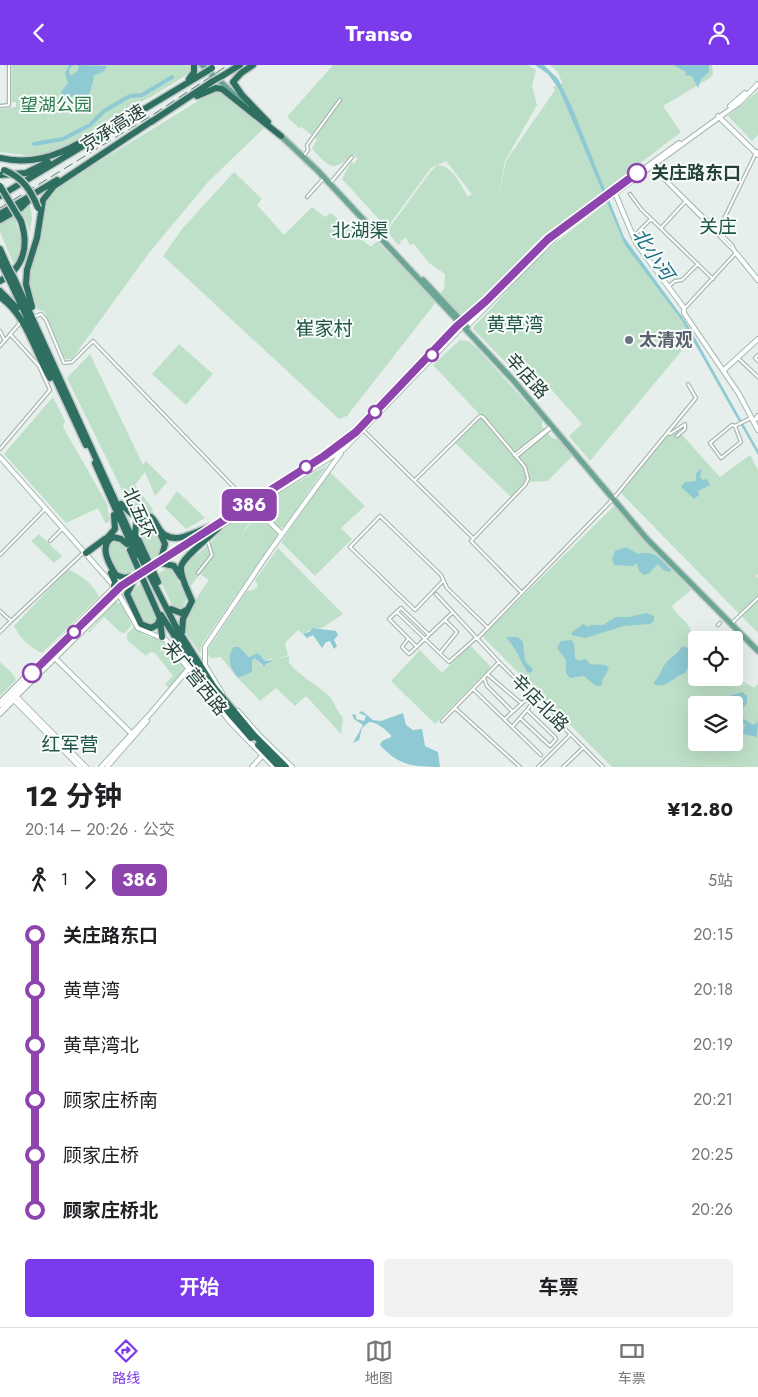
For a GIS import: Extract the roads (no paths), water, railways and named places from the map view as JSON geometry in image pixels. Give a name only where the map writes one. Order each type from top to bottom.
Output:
[{"type":"highway","points":[[180,86],[192,76],[194,65]]},
{"type":"highway","name":"京承高速","points":[[0,214],[240,65]]},
{"type":"highway","points":[[253,65],[241,73],[233,82],[242,95],[268,120]]},
{"type":"highway","name":"京承高速","points":[[0,196],[209,67]]},
{"type":"highway","points":[[184,101],[216,89],[222,89],[281,136]]},
{"type":"highway","points":[[0,158],[25,161],[44,159],[79,143],[139,111]]},
{"type":"highway","points":[[46,346],[26,284],[27,270],[40,225],[43,200],[54,186],[152,121]]},
{"type":"highway","points":[[1,171],[26,173],[60,156],[79,143]]},
{"type":"highway","points":[[1,171],[12,173],[28,187],[38,208],[40,225]]},
{"type":"highway","points":[[0,186],[21,221],[25,236],[25,252],[14,271],[0,281]]},
{"type":"highway","points":[[0,220],[21,208],[36,192]]},
{"type":"highway","name":"北五环","points":[[0,249],[36,338],[70,413],[184,640],[202,670],[232,710],[286,767]]},
{"type":"highway","name":"北五环","points":[[0,261],[7,269]]},
{"type":"highway","name":"北五环","points":[[12,280],[46,346],[129,541],[185,651],[211,692],[279,767]]},
{"type":"highway","points":[[0,291],[12,301],[36,338]]},
{"type":"highway","points":[[0,297],[21,319],[40,360],[70,413]]},
{"type":"highway","points":[[107,486],[123,508],[182,632],[184,640]]},
{"type":"highway","points":[[107,486],[114,514],[156,607],[160,618],[162,637]]},
{"type":"highway","points":[[123,508],[136,515],[151,517],[162,533],[172,538],[183,537],[206,527],[218,526]]},
{"type":"highway","points":[[85,552],[105,539],[115,529],[114,514]]},
{"type":"highway","points":[[135,532],[135,525],[141,518],[152,520],[165,544],[161,561],[174,566],[190,600],[190,605],[185,612],[178,613],[171,609]]},
{"type":"highway","points":[[182,632],[183,619],[192,605],[182,574],[183,559],[207,541],[218,526]]},
{"type":"highway","points":[[127,544],[121,539],[113,537],[106,542],[104,548],[116,575],[125,577],[139,574]]},
{"type":"highway","points":[[105,539],[102,551],[115,582],[114,586]]},
{"type":"highway","points":[[134,580],[127,594],[141,624],[151,628],[157,625],[160,618]]},
{"type":"highway","points":[[156,607],[185,651]]},
{"type":"highway","points":[[230,715],[242,734]]},
{"type":"main road","name":"辛店路","points":[[209,67],[304,154],[332,181],[348,201]]},
{"type":"main road","name":"辛店路","points":[[209,67],[348,201],[553,426],[647,539],[758,649]]},
{"type":"street","points":[[0,106],[8,105],[9,65]]},
{"type":"street","points":[[252,505],[356,432],[462,325],[470,323],[554,238],[601,201],[720,116],[758,83]]},
{"type":"street","points":[[304,154],[308,151],[307,145],[340,100]]},
{"type":"street","points":[[718,231],[757,152],[720,116]]},
{"type":"street","points":[[332,181],[352,157]]},
{"type":"street","points":[[651,165],[736,253],[758,281]]},
{"type":"street","points":[[307,197],[325,177]]},
{"type":"street","points":[[612,194],[633,238],[684,309],[684,313],[699,337],[724,370],[753,418],[758,430]]},
{"type":"street","points":[[630,194],[651,219],[713,279]]},
{"type":"street","points":[[686,201],[732,245],[736,253]]},
{"type":"street","points":[[660,228],[686,201]]},
{"type":"street","points":[[633,238],[651,219]]},
{"type":"street","points":[[684,309],[736,253]]},
{"type":"street","points":[[668,287],[675,281],[682,280],[698,264]]},
{"type":"street","points":[[36,316],[41,314],[46,320],[64,363],[72,363],[93,341],[282,534]]},
{"type":"street","points":[[0,346],[20,323]]},
{"type":"street","points":[[292,767],[245,719],[222,692],[205,665],[205,647],[282,534],[344,449],[462,325]]},
{"type":"street","points":[[0,331],[4,341]]},
{"type":"street","points":[[0,449],[50,390],[39,366],[10,334]]},
{"type":"street","points":[[724,370],[758,339]]},
{"type":"street","points":[[758,355],[755,359],[758,361]]},
{"type":"street","points":[[738,358],[758,377]]},
{"type":"street","points":[[397,612],[449,662],[476,639],[614,498],[696,397],[688,384]]},
{"type":"street","points":[[415,480],[481,415],[527,471],[527,482],[473,538],[471,543],[522,593]]},
{"type":"street","points":[[735,426],[741,442],[721,458],[710,443],[732,425],[735,426],[753,418]]},
{"type":"street","points":[[668,432],[670,435],[685,424],[685,429],[677,436]]},
{"type":"street","points":[[515,456],[553,426]]},
{"type":"street","points":[[363,430],[473,538]]},
{"type":"street","points":[[0,715],[13,696],[115,590],[344,449]]},
{"type":"street","name":"来广营西路","points":[[0,457],[114,586],[138,628],[162,637],[242,734],[274,767]]},
{"type":"street","points":[[0,555],[46,508]]},
{"type":"street","points":[[443,581],[416,610],[350,547],[380,516],[441,575],[443,581],[460,602],[468,606],[488,627]]},
{"type":"street","points":[[50,541],[63,528]]},
{"type":"street","points":[[198,573],[212,555],[208,542]]},
{"type":"street","points":[[0,632],[85,552]]},
{"type":"street","points":[[93,614],[116,593],[161,561]]},
{"type":"street","points":[[0,711],[43,658],[114,586]]},
{"type":"street","points":[[0,705],[55,660],[119,595]]},
{"type":"street","name":"辛店北路","points":[[436,595],[476,639],[603,767]]},
{"type":"street","points":[[732,623],[758,598]]},
{"type":"street","points":[[417,647],[389,619],[401,608],[429,635]]},
{"type":"street","points":[[0,611],[11,621]]},
{"type":"street","points":[[408,639],[402,647],[408,653],[417,647],[453,612]]},
{"type":"street","points":[[440,653],[457,632],[445,620]]},
{"type":"street","points":[[43,658],[55,653]]},
{"type":"street","points":[[55,653],[55,660],[133,735]]},
{"type":"street","points":[[442,721],[499,662]]},
{"type":"street","points":[[107,767],[189,668]]},
{"type":"street","points":[[487,674],[521,703]]},
{"type":"street","points":[[484,677],[487,687],[512,711]]},
{"type":"street","points":[[473,689],[541,755]]},
{"type":"street","points":[[505,719],[532,695]]},
{"type":"street","points":[[0,701],[13,696]]},
{"type":"street","points":[[13,696],[80,767]]},
{"type":"street","points":[[13,696],[86,767]]},
{"type":"street","points":[[512,726],[528,710],[535,699]]},
{"type":"street","points":[[455,708],[459,709],[520,767]]},
{"type":"street","points":[[520,718],[550,746],[555,737],[528,710]]},
{"type":"street","points":[[538,767],[570,734]]},
{"type":"street","points":[[101,767],[133,735]]},
{"type":"street","points":[[563,767],[584,748]]},
{"type":"street","points":[[252,767],[263,755]]},
{"type":"water","points":[[69,65],[73,65],[69,69],[70,76],[77,72],[79,67],[77,65],[107,66],[104,71],[93,76],[89,95],[81,100],[74,95],[67,102],[62,98],[61,92],[68,83],[65,73]]},
{"type":"water","points":[[535,65],[544,65],[558,79],[572,107],[624,237],[686,322],[758,450],[758,455],[682,321],[625,245],[559,89],[548,74]]},
{"type":"water","points":[[673,65],[709,65],[709,72],[701,79],[698,88],[692,76],[685,75],[686,72]]},
{"type":"water","points":[[702,468],[700,477],[703,480],[707,479],[710,485],[698,491],[699,495],[694,499],[681,487],[685,482],[696,481],[696,473]]},
{"type":"water","points":[[626,547],[638,554],[649,553],[657,556],[671,570],[670,572],[663,570],[658,564],[648,574],[644,575],[639,571],[637,563],[633,566],[614,565],[612,559],[615,551]]},
{"type":"water","points":[[646,613],[654,616],[654,621],[650,624],[624,626],[585,638],[572,635],[571,633],[583,624],[588,627],[590,625],[603,625],[616,617],[629,617]]},
{"type":"water","points":[[313,628],[336,631],[338,635],[334,640],[337,646],[334,649],[330,641],[326,642],[322,648],[313,635],[307,638],[303,634]]},
{"type":"water","points":[[506,637],[518,637],[523,642],[525,661],[533,669],[531,673],[527,672],[515,649]]},
{"type":"water","points":[[572,640],[575,658],[579,661],[586,659],[590,664],[606,665],[609,668],[602,681],[602,685],[596,686],[584,676],[570,678],[566,673],[566,660],[557,648],[561,641]]},
{"type":"water","points":[[683,646],[687,648],[688,667],[685,673],[664,685],[655,685],[654,682],[668,660]]},
{"type":"water","points":[[234,647],[239,647],[249,657],[258,653],[265,661],[273,660],[264,666],[254,658],[252,672],[238,678],[230,663],[230,654]]},
{"type":"water","points":[[742,692],[747,696],[747,703],[743,708],[743,696],[729,696]]},
{"type":"water","points":[[362,711],[373,720],[381,721],[403,713],[406,725],[413,730],[422,729],[425,746],[438,752],[440,767],[415,766],[400,761],[380,745],[382,741],[391,737],[391,735],[373,723],[369,722],[362,728],[359,740],[353,743],[363,725],[354,719],[352,714],[356,715],[356,719],[364,721],[366,716],[359,713]]},
{"type":"water","points":[[743,718],[753,725],[758,722],[757,737],[743,734],[745,725]]},
{"type":"waterway","points":[[34,144],[63,139],[90,125],[104,111],[130,96],[142,95],[172,77]]},
{"type":"railway","points":[[0,208],[157,112],[228,65]]},
{"type":"place","name":"关庄路东口","points":[[637,173]]},
{"type":"place","name":"太清观","points":[[629,340]]},
{"type":"district","name":"关庄","points":[[718,226]]},
{"type":"district","name":"北湖渠","points":[[360,230]]},
{"type":"district","name":"黄草湾","points":[[515,324]]},
{"type":"district","name":"崔家村","points":[[324,328]]},
{"type":"district","name":"红军营","points":[[70,744]]},
{"type":"park label","name":"望湖公园","points":[[56,105]]},
{"type":"water label","name":"北小河","points":[[653,254]]}]
